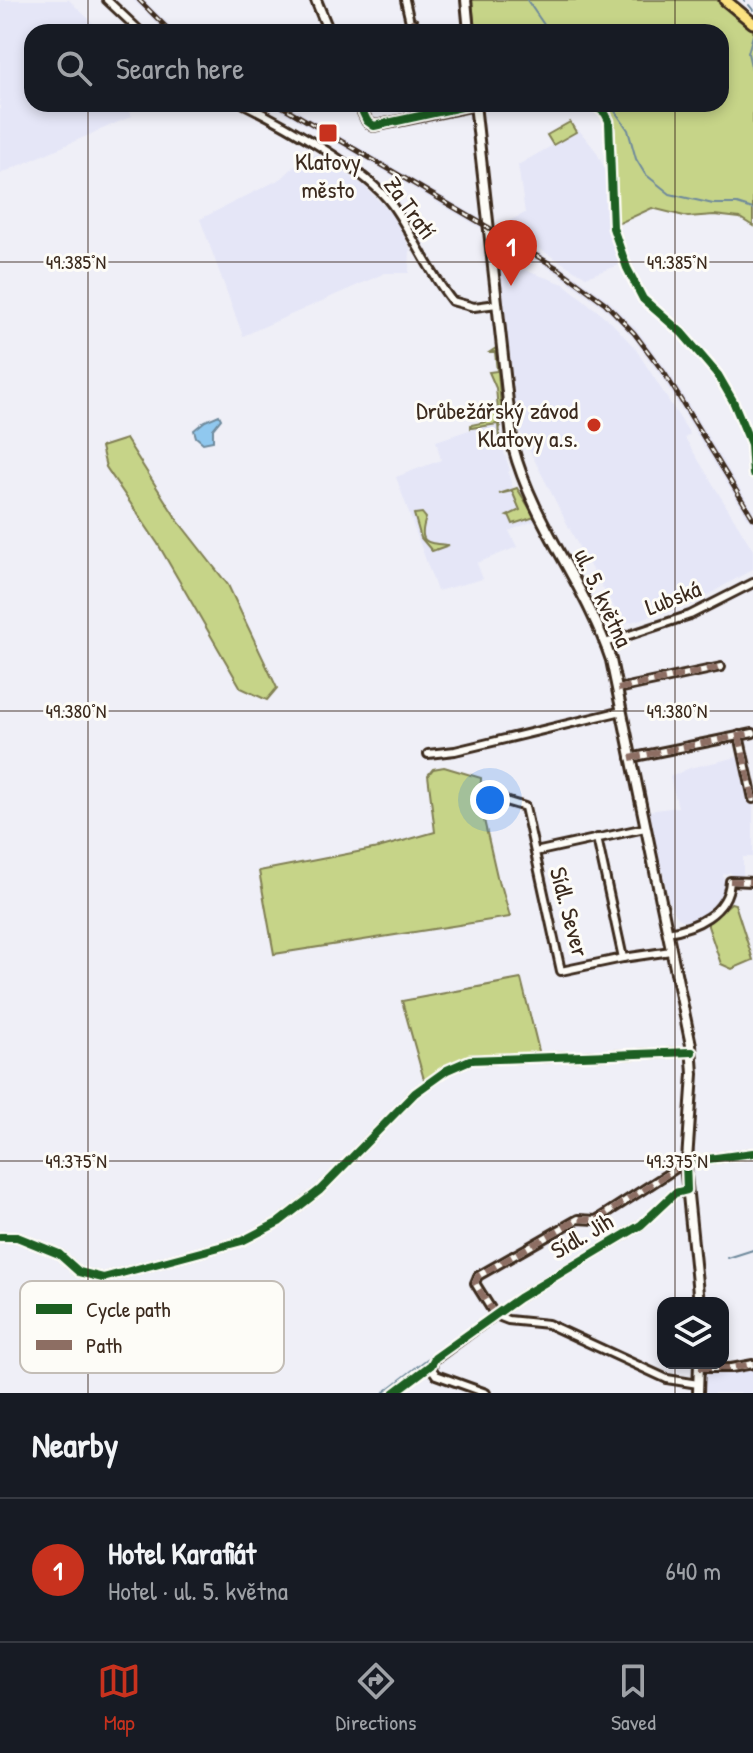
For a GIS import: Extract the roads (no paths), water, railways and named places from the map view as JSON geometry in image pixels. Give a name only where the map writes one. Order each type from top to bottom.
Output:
[{"type":"main road","points":[[725,0],[753,23]]},
{"type":"street","points":[[107,0],[132,24]]},
{"type":"street","points":[[316,0],[326,24]]},
{"type":"street","points":[[405,0],[410,22],[414,24]]},
{"type":"street","points":[[466,0],[468,24]]},
{"type":"street","name":"Za Tratí","points":[[258,112],[303,137],[382,192],[452,301],[474,307],[497,304]]},
{"type":"street","points":[[363,112],[374,126],[439,112]]},
{"type":"street","name":"ul. 5. května","points":[[477,112],[508,415],[515,455],[527,488],[605,643],[618,689],[692,1052],[686,1162],[698,1297]]},
{"type":"street","name":"Lubská","points":[[605,643],[690,615],[753,583]]},
{"type":"street","points":[[618,689],[721,667]]},
{"type":"street","points":[[428,754],[455,751],[622,711]]},
{"type":"street","points":[[630,758],[753,733]]},
{"type":"street","points":[[739,735],[753,799]]},
{"type":"street","name":"Sídl. Sever","points":[[482,794],[525,807],[561,971],[671,951]]},
{"type":"street","name":"Sídl. Sever","points":[[535,852],[645,828]]},
{"type":"street","name":"Sídl. Sever","points":[[597,838],[623,958]]},
{"type":"street","points":[[667,932],[689,929],[706,919],[724,901],[729,893],[730,881],[753,882]]},
{"type":"street","points":[[0,1237],[17,1237],[59,1254],[79,1272],[103,1278],[242,1241],[279,1222],[320,1190],[415,1093],[447,1070],[470,1060],[692,1052]]},
{"type":"street","points":[[698,1388],[667,1379],[548,1324],[508,1320],[495,1315],[475,1283],[478,1276],[578,1219],[596,1220],[686,1162],[753,1153]]},
{"type":"street","name":"Sídl. Jih","points":[[486,1393],[436,1375],[431,1365],[435,1358],[547,1280],[641,1225],[675,1193],[687,1190]]},
{"type":"street","points":[[729,1368],[753,1364]]},
{"type":"water","points":[[219,415],[221,419],[213,429],[213,441],[203,443],[194,430]]},
{"type":"waterway","points":[[527,0],[544,24]]},
{"type":"waterway","points":[[749,5],[753,10]]},
{"type":"waterway","points":[[753,35],[748,53],[753,75],[753,104]]},
{"type":"waterway","points":[[616,112],[628,130],[636,159],[645,174],[670,194],[753,209]]},
{"type":"waterway","points":[[728,1258],[753,1250]]},
{"type":"waterway","points":[[383,1393],[457,1336]]},
{"type":"railway","points":[[139,0],[163,24]]},
{"type":"railway","points":[[292,112],[559,269],[605,303],[634,333],[665,374],[753,518]]},
{"type":"place","name":"Klatovy město","points":[[328,133]]},
{"type":"place","name":"Hotel Karafiát","points":[[511,286]]},
{"type":"place","name":"Drůbežářský závod Klatovy a.s.","points":[[594,425]]}]
